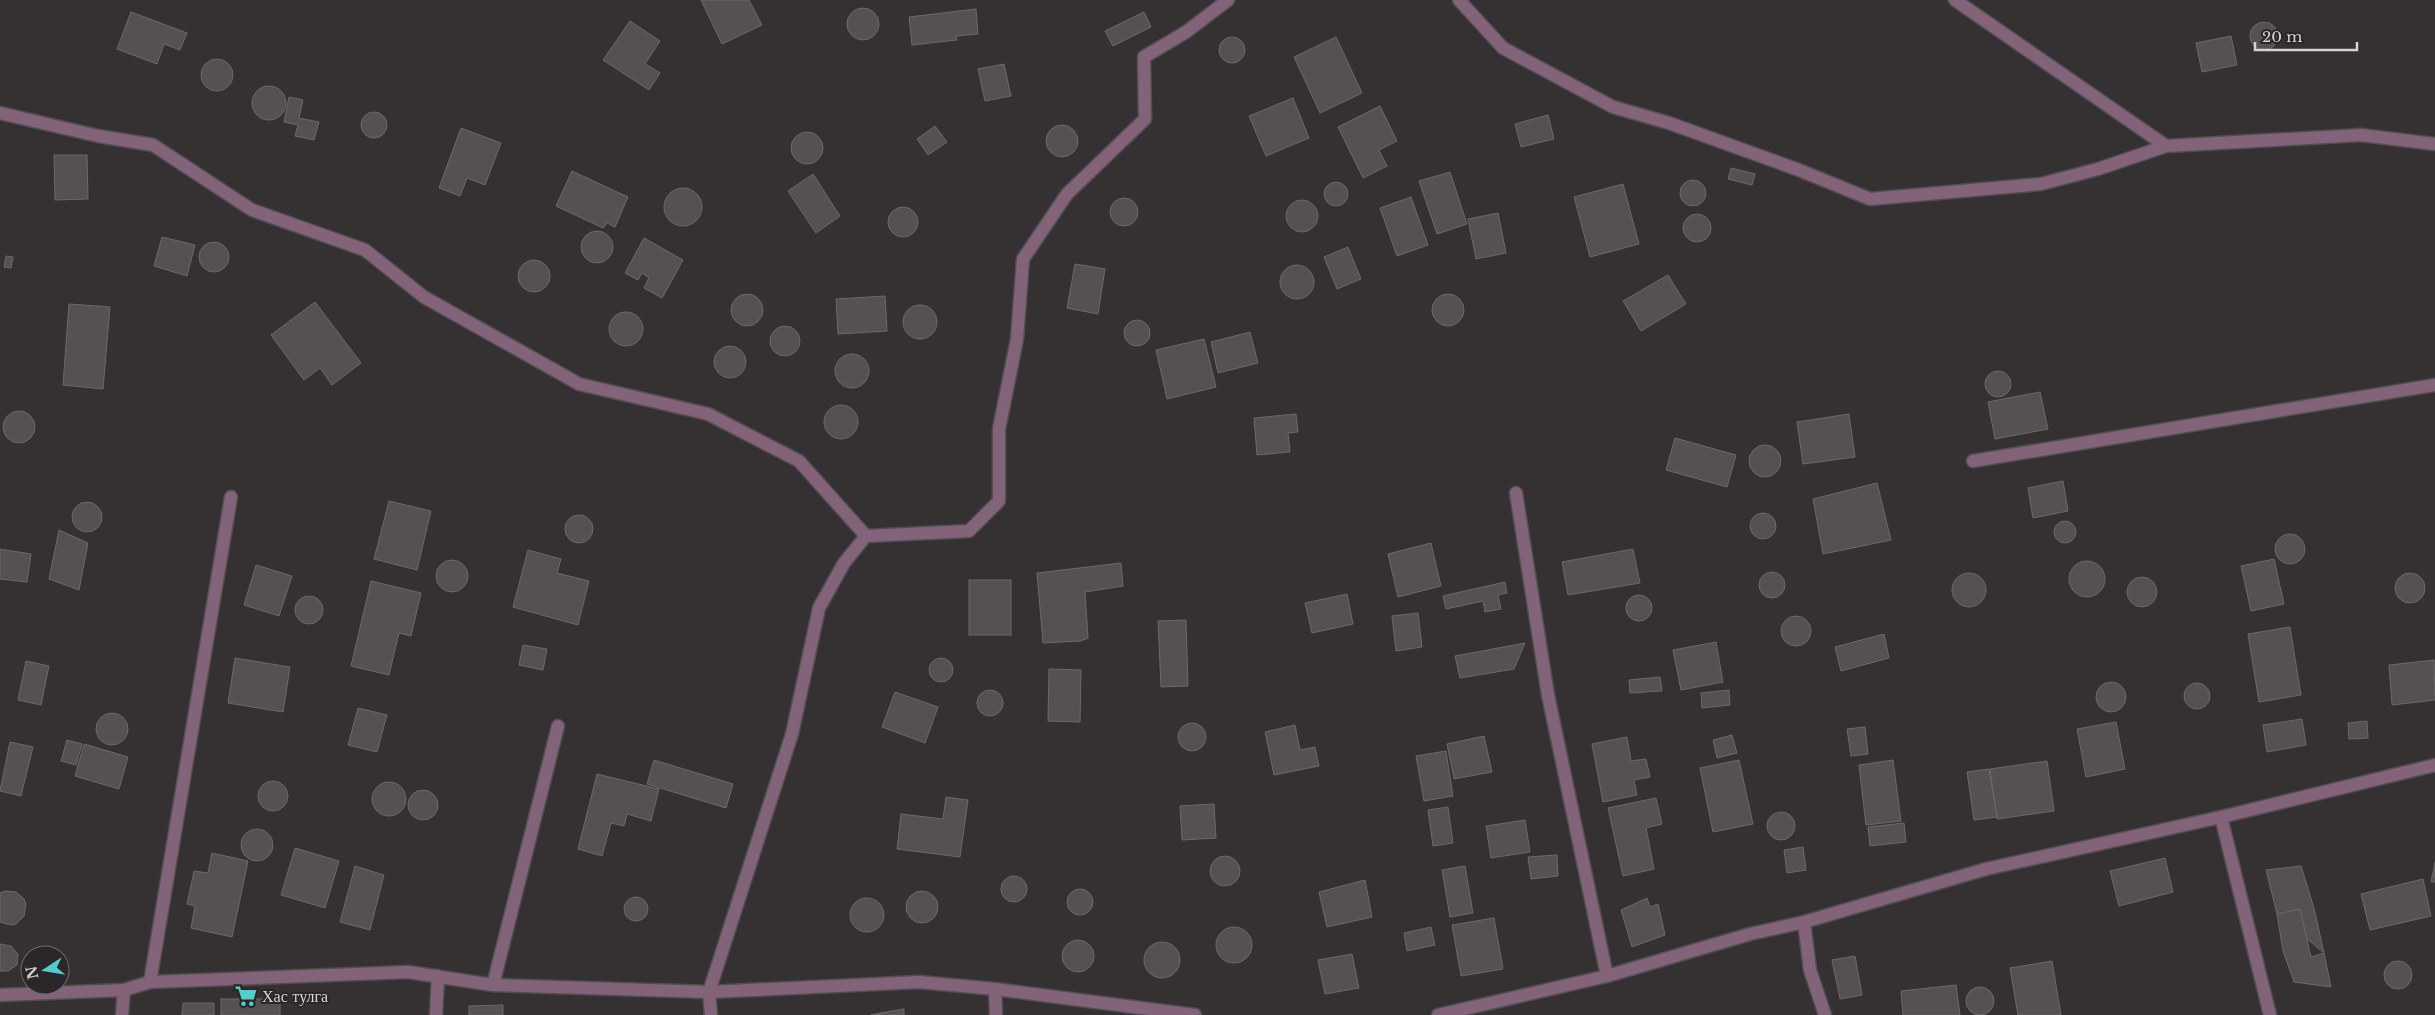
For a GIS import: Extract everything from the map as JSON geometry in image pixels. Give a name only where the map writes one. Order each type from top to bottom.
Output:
[{"type":"street","points":[[711,1015],[709,992],[792,734],[819,608],[844,563],[866,536],[969,531],[999,500],[999,429],[1016,339],[1023,259],[1068,194],[1145,119],[1144,57],[1186,32],[1228,0]]},
{"type":"street","points":[[1459,0],[1503,48],[1614,107],[1669,123],[1734,146],[1870,198],[2041,184],[2098,169],[2166,146],[2361,135],[2435,144]]},
{"type":"street","points":[[1954,0],[2166,146]]},
{"type":"street","points":[[0,113],[98,136],[153,145],[252,210],[365,250],[424,297],[579,384],[708,414],[799,461],[866,536]]},
{"type":"street","points":[[1973,461],[2435,385]]},
{"type":"street","points":[[1516,493],[1548,695],[1607,976]]},
{"type":"street","points":[[150,982],[231,498]]},
{"type":"street","points":[[493,985],[558,726]]},
{"type":"street","points":[[1438,1015],[1607,976],[1750,934],[1804,922],[1986,869],[2221,817],[2435,765]]},
{"type":"street","points":[[2221,817],[2270,1015]]},
{"type":"street","points":[[1804,922],[1810,970],[1825,1015]]},
{"type":"street","points":[[0,995],[124,990],[150,982],[408,972],[493,985],[709,992],[919,982],[995,988],[1195,1015]]},
{"type":"street","points":[[436,1015],[438,976]]},
{"type":"street","points":[[995,988],[996,1015]]},
{"type":"street","points":[[122,1015],[124,990]]},
{"type":"building","points":[[701,0],[749,0],[762,25],[722,44]]},
{"type":"building","points":[[863,8],[875,12],[879,24],[875,36],[863,40],[851,36],[847,24],[851,12]]},
{"type":"building","points":[[976,9],[978,34],[956,36],[957,40],[912,45],[909,17]]},
{"type":"building","points":[[131,12],[187,33],[180,50],[164,44],[157,64],[117,49]]},
{"type":"building","points":[[1144,12],[1151,27],[1113,46],[1105,31]]},
{"type":"building","points":[[630,21],[660,41],[645,64],[660,73],[649,90],[603,60]]},
{"type":"building","points":[[2264,22],[2274,26],[2278,36],[2274,46],[2264,50],[2254,46],[2250,36],[2254,26]]},
{"type":"building","points":[[2231,36],[2237,65],[2202,72],[2196,43]]},
{"type":"building","points":[[1232,37],[1242,40],[1245,50],[1242,60],[1232,63],[1222,60],[1219,50],[1222,40]]},
{"type":"building","points":[[1336,37],[1362,93],[1320,113],[1294,57]]},
{"type":"building","points":[[217,59],[229,63],[233,75],[229,87],[217,91],[205,87],[201,75],[205,63]]},
{"type":"building","points":[[1004,64],[1011,96],[985,101],[978,69]]},
{"type":"building","points":[[269,86],[276,87],[281,91],[285,96],[285,110],[281,115],[276,119],[269,120],[262,119],[257,115],[253,110],[252,103],[253,96],[257,91],[262,87]]},
{"type":"building","points":[[289,97],[303,100],[299,118],[319,122],[314,140],[295,136],[298,125],[284,122]]},
{"type":"building","points":[[1293,98],[1309,138],[1266,156],[1249,116]]},
{"type":"building","points":[[1380,106],[1397,141],[1379,150],[1387,166],[1363,178],[1338,127]]},
{"type":"building","points":[[374,112],[383,116],[387,125],[383,134],[374,138],[365,134],[361,125],[365,116]]},
{"type":"building","points":[[1548,115],[1554,139],[1521,147],[1515,124]]},
{"type":"building","points":[[1062,125],[1074,129],[1078,141],[1074,153],[1062,157],[1050,153],[1046,141],[1050,129]]},
{"type":"building","points":[[935,126],[947,142],[928,155],[917,139]]},
{"type":"building","points":[[461,128],[501,143],[485,185],[467,178],[460,196],[439,188]]},
{"type":"building","points":[[807,132],[819,136],[823,148],[819,160],[807,164],[795,160],[791,148],[795,136]]},
{"type":"building","points":[[54,155],[87,155],[88,199],[55,200]]},
{"type":"building","points":[[1731,168],[1755,174],[1752,185],[1728,179]]},
{"type":"building","points":[[572,171],[628,197],[615,227],[607,223],[603,228],[556,206]]},
{"type":"building","points":[[1450,172],[1467,224],[1437,234],[1419,181]]},
{"type":"building","points":[[813,174],[840,216],[816,233],[788,191]]},
{"type":"building","points":[[1693,180],[1702,184],[1706,193],[1702,202],[1693,206],[1684,202],[1680,193],[1684,184]]},
{"type":"building","points":[[1336,182],[1341,183],[1347,189],[1347,199],[1341,205],[1336,206],[1331,205],[1325,199],[1324,194],[1325,189],[1331,183]]},
{"type":"building","points":[[1623,184],[1639,244],[1590,257],[1574,197]]},
{"type":"building","points":[[683,188],[696,194],[702,207],[696,220],[683,226],[670,220],[664,207],[670,194]]},
{"type":"building","points":[[1411,197],[1428,245],[1397,256],[1380,208]]},
{"type":"building","points":[[1124,198],[1134,202],[1138,212],[1134,222],[1124,226],[1114,222],[1110,212],[1114,202]]},
{"type":"building","points":[[1302,200],[1314,204],[1318,216],[1314,228],[1302,232],[1290,228],[1286,216],[1290,204]]},
{"type":"building","points":[[903,207],[914,211],[918,222],[914,233],[903,237],[892,233],[888,222],[892,211]]},
{"type":"building","points":[[1498,213],[1506,253],[1476,259],[1468,219]]},
{"type":"building","points":[[1697,214],[1707,218],[1711,228],[1707,238],[1697,242],[1687,238],[1683,228],[1687,218]]},
{"type":"building","points":[[597,231],[609,235],[613,247],[609,259],[597,263],[585,259],[581,247],[585,235]]},
{"type":"building","points":[[162,237],[195,245],[187,276],[154,266]]},
{"type":"building","points":[[644,238],[683,260],[662,298],[644,288],[649,278],[642,273],[638,280],[625,273]]},
{"type":"building","points":[[214,242],[225,246],[229,257],[225,268],[214,272],[203,268],[199,257],[203,246]]},
{"type":"building","points":[[1348,247],[1361,279],[1337,289],[1324,257]]},
{"type":"building","points":[[6,256],[13,257],[11,268],[4,267]]},
{"type":"building","points":[[534,260],[546,264],[550,276],[546,288],[534,292],[522,288],[518,276],[522,264]]},
{"type":"building","points":[[1075,264],[1105,269],[1098,314],[1067,308]]},
{"type":"building","points":[[1297,265],[1309,270],[1314,282],[1309,294],[1297,299],[1285,294],[1280,282],[1285,270]]},
{"type":"building","points":[[1668,275],[1686,304],[1641,331],[1623,301]]},
{"type":"building","points":[[747,294],[753,295],[758,299],[762,304],[762,316],[758,321],[753,325],[747,326],[741,325],[736,321],[732,316],[731,310],[732,304],[736,299],[741,295]]},
{"type":"building","points":[[1448,294],[1454,295],[1459,299],[1463,304],[1463,316],[1459,321],[1454,325],[1448,326],[1442,325],[1437,321],[1433,316],[1432,310],[1433,304],[1437,299],[1442,295]]},
{"type":"building","points":[[885,296],[887,331],[838,334],[836,299]]},
{"type":"building","points":[[315,302],[361,363],[332,385],[320,368],[304,380],[271,335]]},
{"type":"building","points":[[69,304],[110,307],[103,389],[63,385]]},
{"type":"building","points":[[920,305],[927,306],[932,310],[936,315],[936,329],[932,334],[927,338],[920,339],[913,338],[908,334],[904,329],[903,322],[904,315],[908,310],[913,306]]},
{"type":"building","points":[[626,312],[633,313],[638,317],[642,322],[642,336],[638,341],[633,345],[626,346],[619,345],[614,341],[610,336],[609,329],[610,322],[614,317],[619,313]]},
{"type":"building","points":[[1137,320],[1146,324],[1150,333],[1146,342],[1137,346],[1128,342],[1124,333],[1128,324]]},
{"type":"building","points":[[785,326],[796,330],[800,341],[796,352],[785,356],[774,352],[770,341],[774,330]]},
{"type":"building","points":[[1250,332],[1258,363],[1218,373],[1211,342]]},
{"type":"building","points":[[1204,339],[1216,387],[1167,399],[1156,350]]},
{"type":"building","points":[[730,346],[742,350],[746,362],[742,374],[730,378],[718,374],[714,362],[718,350]]},
{"type":"building","points":[[852,354],[864,359],[869,371],[864,383],[852,388],[840,383],[835,371],[840,359]]},
{"type":"building","points":[[1998,371],[2007,375],[2011,384],[2007,393],[1998,397],[1989,393],[1985,384],[1989,375]]},
{"type":"building","points":[[2040,392],[2048,429],[1995,439],[1988,402]]},
{"type":"building","points":[[841,405],[853,410],[858,422],[853,434],[841,439],[829,434],[824,422],[829,410]]},
{"type":"building","points":[[19,411],[30,416],[35,427],[30,438],[19,443],[8,438],[3,427],[8,416]]},
{"type":"building","points":[[1296,414],[1298,432],[1288,433],[1290,452],[1257,455],[1254,418]]},
{"type":"building","points":[[1849,414],[1855,457],[1803,464],[1797,422]]},
{"type":"building","points":[[1675,438],[1736,455],[1727,487],[1666,470]]},
{"type":"building","points":[[1765,445],[1771,446],[1776,450],[1780,455],[1780,467],[1776,472],[1771,476],[1765,477],[1759,476],[1754,472],[1750,467],[1749,461],[1750,455],[1754,450],[1759,446]]},
{"type":"building","points":[[2063,481],[2068,511],[2033,518],[2028,488]]},
{"type":"building","points":[[1877,483],[1891,540],[1823,554],[1813,499]]},
{"type":"building","points":[[389,501],[431,511],[417,570],[374,559]]},
{"type":"building","points":[[87,502],[98,506],[102,517],[98,528],[87,532],[76,528],[72,517],[76,506]]},
{"type":"building","points":[[1763,513],[1772,517],[1776,526],[1772,535],[1763,539],[1754,535],[1750,526],[1754,517]]},
{"type":"building","points":[[579,515],[589,519],[593,529],[589,539],[579,543],[569,539],[565,529],[569,519]]},
{"type":"building","points":[[2061,521],[2069,521],[2076,528],[2076,536],[2069,543],[2061,543],[2054,536],[2054,528]]},
{"type":"building","points":[[59,530],[88,543],[79,590],[49,579]]},
{"type":"building","points":[[2290,534],[2301,538],[2305,549],[2301,560],[2290,564],[2279,560],[2275,549],[2279,538]]},
{"type":"building","points":[[1431,543],[1441,586],[1398,597],[1388,554]]},
{"type":"building","points":[[0,549],[31,554],[27,582],[0,579]]},
{"type":"building","points":[[1633,549],[1640,583],[1568,595],[1562,562]]},
{"type":"building","points":[[528,550],[561,559],[557,573],[589,581],[578,625],[513,607]]},
{"type":"building","points":[[2274,559],[2284,604],[2251,611],[2241,566]]},
{"type":"building","points":[[452,560],[464,564],[468,576],[464,588],[452,592],[440,588],[436,576],[440,564]]},
{"type":"building","points":[[2087,561],[2094,562],[2100,566],[2104,572],[2104,586],[2100,592],[2094,596],[2087,597],[2080,596],[2074,592],[2070,586],[2069,579],[2070,572],[2074,566],[2080,562]]},
{"type":"building","points":[[1121,563],[1123,586],[1085,592],[1088,638],[1081,641],[1043,643],[1037,573]]},
{"type":"building","points":[[256,565],[292,576],[279,616],[244,605]]},
{"type":"building","points":[[1772,572],[1781,576],[1785,585],[1781,594],[1772,598],[1763,594],[1759,585],[1763,576]]},
{"type":"building","points":[[1969,573],[1981,578],[1986,590],[1981,602],[1969,607],[1957,602],[1952,590],[1957,578]]},
{"type":"building","points":[[2410,573],[2421,577],[2425,588],[2421,599],[2410,603],[2399,599],[2395,588],[2399,577]]},
{"type":"building","points":[[2142,577],[2152,582],[2157,592],[2152,602],[2142,607],[2132,602],[2127,592],[2132,582]]},
{"type":"building","points":[[969,580],[1011,580],[1011,635],[969,635]]},
{"type":"building","points":[[371,581],[421,593],[411,636],[399,633],[389,675],[351,666]]},
{"type":"building","points":[[1505,582],[1507,593],[1498,595],[1501,609],[1485,612],[1483,601],[1446,609],[1443,596]]},
{"type":"building","points":[[1347,594],[1353,624],[1312,633],[1305,603]]},
{"type":"building","points":[[1639,595],[1648,599],[1652,608],[1648,617],[1639,621],[1630,617],[1626,608],[1630,599]]},
{"type":"building","points":[[309,596],[319,600],[323,610],[319,620],[309,624],[299,620],[295,610],[299,600]]},
{"type":"building","points":[[1418,613],[1422,647],[1396,651],[1392,616]]},
{"type":"building","points":[[1796,616],[1806,621],[1811,631],[1806,641],[1796,646],[1786,641],[1781,631],[1786,621]]},
{"type":"building","points":[[1186,620],[1188,686],[1161,687],[1158,621]]},
{"type":"building","points":[[2290,627],[2301,695],[2259,702],[2248,634]]},
{"type":"building","points":[[1884,634],[1889,658],[1841,671],[1835,647]]},
{"type":"building","points":[[1716,642],[1723,682],[1681,690],[1673,650]]},
{"type":"building","points":[[1525,643],[1514,669],[1460,678],[1455,656]]},
{"type":"building","points":[[523,645],[547,649],[543,670],[519,665]]},
{"type":"building","points":[[235,658],[290,667],[283,712],[228,703]]},
{"type":"building","points":[[941,658],[950,661],[953,670],[950,679],[941,682],[932,679],[929,670],[932,661]]},
{"type":"building","points":[[2434,660],[2435,700],[2392,705],[2389,665]]},
{"type":"building","points":[[26,661],[49,666],[41,705],[18,700]]},
{"type":"building","points":[[1049,669],[1081,670],[1080,722],[1048,721]]},
{"type":"building","points":[[1660,677],[1662,691],[1630,693],[1629,680]]},
{"type":"building","points":[[2111,682],[2122,686],[2126,697],[2122,708],[2111,712],[2100,708],[2096,697],[2100,686]]},
{"type":"building","points":[[2197,683],[2206,687],[2210,696],[2206,705],[2197,709],[2188,705],[2184,696],[2188,687]]},
{"type":"building","points":[[990,690],[999,694],[1003,703],[999,712],[990,716],[981,712],[977,703],[981,694]]},
{"type":"building","points":[[1729,690],[1730,705],[1702,708],[1701,693]]},
{"type":"building","points":[[895,692],[938,707],[925,743],[882,727]]},
{"type":"building","points":[[358,708],[387,715],[377,752],[348,745]]},
{"type":"building","points":[[112,713],[124,717],[128,729],[124,741],[112,745],[100,741],[96,729],[100,717]]},
{"type":"building","points":[[2302,719],[2306,745],[2267,752],[2263,725]]},
{"type":"building","points":[[2367,721],[2368,738],[2349,739],[2348,723]]},
{"type":"building","points":[[2116,722],[2125,769],[2086,777],[2077,729]]},
{"type":"building","points":[[1192,723],[1202,727],[1206,737],[1202,747],[1192,751],[1182,747],[1178,737],[1182,727]]},
{"type":"building","points":[[1295,725],[1300,750],[1315,747],[1319,766],[1274,775],[1265,732]]},
{"type":"building","points":[[1865,727],[1868,754],[1851,756],[1847,729]]},
{"type":"building","points":[[1732,735],[1737,753],[1717,758],[1713,740]]},
{"type":"building","points":[[1484,736],[1492,772],[1454,779],[1447,744]]},
{"type":"building","points":[[1627,737],[1631,761],[1646,759],[1650,777],[1634,780],[1637,795],[1603,802],[1592,744]]},
{"type":"building","points":[[67,740],[82,744],[76,765],[61,761]]},
{"type":"building","points":[[10,742],[33,747],[21,796],[0,791]]},
{"type":"building","points":[[84,744],[128,757],[119,789],[75,776]]},
{"type":"building","points":[[1446,751],[1453,796],[1424,801],[1416,756]]},
{"type":"building","points":[[654,760],[733,784],[726,808],[647,784]]},
{"type":"building","points":[[1739,760],[1753,824],[1713,832],[1700,768]]},
{"type":"building","points":[[1893,760],[1901,821],[1866,825],[1859,765]]},
{"type":"building","points":[[2047,761],[2054,811],[1997,819],[1990,769]]},
{"type":"building","points":[[1989,769],[1997,817],[1974,820],[1967,772]]},
{"type":"building","points":[[597,774],[659,789],[651,821],[627,814],[624,826],[611,823],[602,856],[578,849]]},
{"type":"building","points":[[273,781],[284,785],[288,796],[284,807],[273,811],[262,807],[258,796],[262,785]]},
{"type":"building","points":[[389,782],[396,783],[401,787],[405,792],[405,806],[401,811],[396,815],[389,816],[382,815],[377,811],[373,806],[372,799],[373,792],[377,787],[382,783]]},
{"type":"building","points":[[423,790],[434,794],[438,805],[434,816],[423,820],[412,816],[408,805],[412,794]]},
{"type":"building","points":[[946,797],[968,800],[960,857],[897,849],[901,814],[943,819]]},
{"type":"building","points":[[1656,798],[1662,824],[1646,828],[1654,869],[1623,876],[1608,808]]},
{"type":"building","points":[[1214,804],[1216,838],[1182,840],[1180,806]]},
{"type":"building","points":[[1448,807],[1453,843],[1433,846],[1428,810]]},
{"type":"building","points":[[1781,812],[1791,816],[1795,826],[1791,836],[1781,840],[1771,836],[1767,826],[1771,816]]},
{"type":"building","points":[[1525,820],[1530,852],[1491,858],[1486,826]]},
{"type":"building","points":[[1904,823],[1906,842],[1870,846],[1868,827]]},
{"type":"building","points":[[257,829],[269,833],[273,845],[269,857],[257,861],[245,857],[241,845],[245,833]]},
{"type":"building","points":[[1803,847],[1806,870],[1787,873],[1784,850]]},
{"type":"building","points":[[295,848],[339,861],[325,908],[281,895]]},
{"type":"building","points":[[212,853],[248,861],[232,937],[191,928],[195,906],[187,904],[194,871],[208,873]]},
{"type":"building","points":[[1557,855],[1558,876],[1531,879],[1528,857]]},
{"type":"building","points":[[1225,856],[1236,860],[1240,871],[1236,882],[1225,886],[1214,882],[1210,871],[1214,860]]},
{"type":"building","points":[[2165,858],[2173,892],[2119,906],[2110,871]]},
{"type":"building","points":[[2435,862],[2435,882],[2431,882]]},
{"type":"building","points":[[355,866],[384,875],[370,930],[340,922]]},
{"type":"building","points":[[1465,866],[1473,913],[1450,917],[1442,870]]},
{"type":"building","points":[[2301,866],[2314,908],[2324,953],[2277,914],[2266,870]]},
{"type":"building","points":[[1014,876],[1023,880],[1027,889],[1023,898],[1014,902],[1005,898],[1001,889],[1005,880]]},
{"type":"building","points":[[2423,879],[2431,916],[2370,930],[2361,894]]},
{"type":"building","points":[[1365,880],[1372,917],[1327,927],[1319,892]]},
{"type":"building","points":[[1080,889],[1089,893],[1093,902],[1089,911],[1080,915],[1071,911],[1067,902],[1071,893]]},
{"type":"building","points":[[5,891],[16,892],[24,899],[26,905],[24,916],[16,924],[11,925],[0,922],[0,893]]},
{"type":"building","points":[[922,891],[928,892],[933,896],[937,901],[937,913],[933,918],[928,922],[922,923],[916,922],[911,918],[907,913],[906,907],[907,901],[911,896],[916,892]]},
{"type":"building","points":[[636,897],[645,900],[648,909],[645,918],[636,921],[627,918],[624,909],[627,900]]},
{"type":"building","points":[[867,898],[874,899],[879,903],[883,908],[883,922],[879,927],[874,931],[867,932],[860,931],[855,927],[851,922],[850,915],[851,908],[855,903],[860,899]]},
{"type":"building","points":[[1647,898],[1650,907],[1658,904],[1665,935],[1632,947],[1621,910]]},
{"type":"building","points":[[2300,909],[2311,957],[2324,953],[2331,987],[2294,982],[2283,951],[2277,914]]},
{"type":"building","points":[[1494,918],[1503,969],[1461,976],[1452,925]]},
{"type":"building","points":[[1234,927],[1247,932],[1252,945],[1247,958],[1234,963],[1221,958],[1216,945],[1221,932]]},
{"type":"building","points":[[1431,927],[1435,945],[1407,951],[1404,933]]},
{"type":"building","points":[[1078,940],[1084,941],[1089,945],[1093,950],[1093,962],[1089,967],[1084,971],[1078,972],[1072,971],[1067,967],[1063,962],[1062,956],[1063,950],[1067,945],[1072,941]]},
{"type":"building","points":[[1162,942],[1169,943],[1175,947],[1179,953],[1179,967],[1175,973],[1169,977],[1162,978],[1155,977],[1149,973],[1145,967],[1144,960],[1145,953],[1149,947],[1155,943]]},
{"type":"building","points":[[0,944],[11,946],[18,954],[17,965],[8,971],[0,971]]},
{"type":"building","points":[[1352,954],[1359,988],[1325,994],[1318,960]]},
{"type":"building","points":[[1855,956],[1862,995],[1840,999],[1832,960]]},
{"type":"building","points":[[2052,961],[2061,1015],[2018,1015],[2010,968]]},
{"type":"building","points":[[2398,961],[2408,965],[2412,975],[2408,985],[2398,989],[2388,985],[2384,975],[2388,965]]},
{"type":"building","points":[[1956,985],[1960,1015],[1903,1015],[1901,991]]},
{"type":"building","points":[[1980,987],[1990,991],[1994,1001],[1990,1011],[1980,1015],[1970,1011],[1966,1001],[1970,991]]},
{"type":"building","points":[[221,999],[280,999],[280,1015],[221,1015]]},
{"type":"building","points":[[183,1003],[214,1003],[214,1015],[182,1015]]},
{"type":"building","points":[[503,1005],[503,1015],[469,1015],[469,1006]]},
{"type":"building","points":[[904,1009],[904,1015],[870,1015]]},
{"type":"place","name":"Хас тулга","points":[[246,996]]}]
